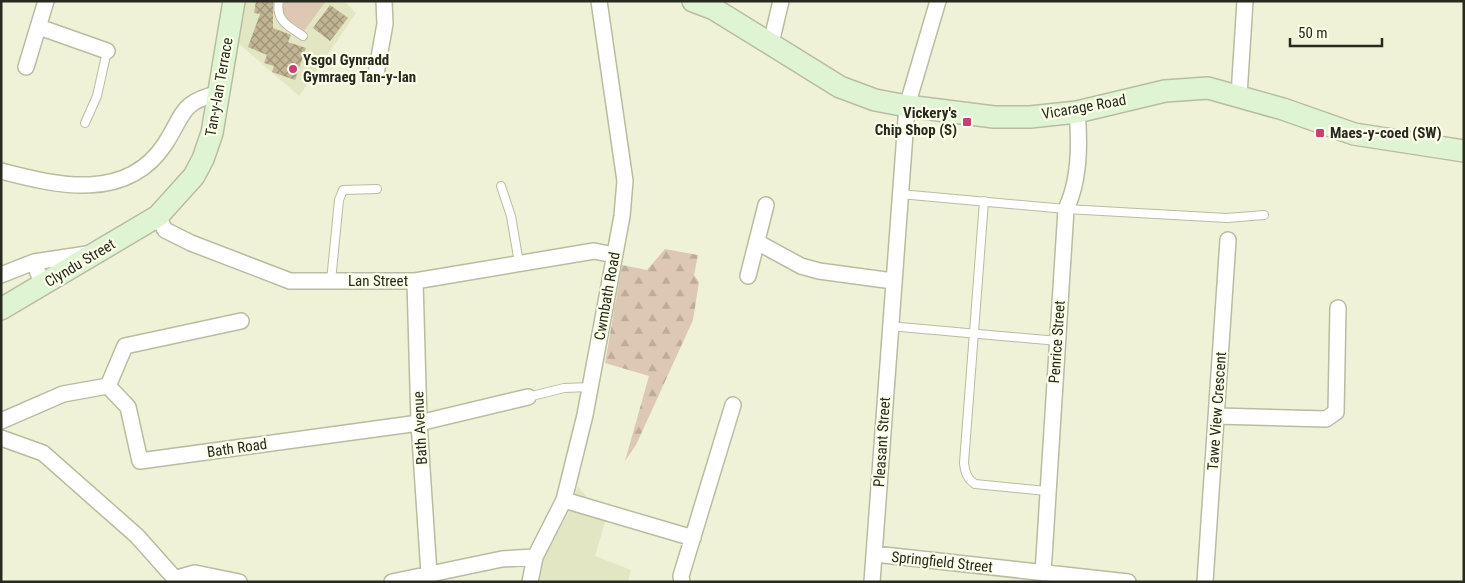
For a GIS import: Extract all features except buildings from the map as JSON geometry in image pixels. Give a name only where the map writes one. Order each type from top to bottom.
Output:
[{"type":"street","points":[[26,67],[46,1]]},
{"type":"street","name":"Tan-y-lan Terrace","points":[[158,216],[194,176],[203,159],[212,133],[234,1]]},
{"type":"street","points":[[376,74],[385,24],[384,1]]},
{"type":"street","name":"Cwmbath Road","points":[[530,582],[535,557],[564,500],[590,387],[622,216],[625,181],[599,1]]},
{"type":"street","name":"Vicarage Road","points":[[692,1],[714,9],[840,87],[875,100],[907,106],[994,116],[1030,117],[1077,112],[1165,91],[1208,88],[1239,95],[1354,134],[1464,151]]},
{"type":"street","points":[[771,43],[781,1]]},
{"type":"street","points":[[757,242],[801,266],[819,271],[893,281],[907,106],[938,1]]},
{"type":"street","points":[[1239,95],[1245,1]]},
{"type":"street","points":[[39,27],[107,51]]},
{"type":"street","points":[[1,171],[45,182],[101,185],[125,179],[150,162],[190,103],[220,92]]},
{"type":"street","name":"Penrice Street","points":[[1043,573],[1066,209],[1074,194],[1079,138],[1077,112]]},
{"type":"street","points":[[748,276],[766,206]]},
{"type":"street","name":"Lan Street","points":[[158,216],[165,230],[191,243],[290,281],[415,281],[594,250],[614,255]]},
{"type":"street","name":"Clyndu Street","points":[[1,309],[43,286],[158,216]]},
{"type":"street","name":"Tawe View Crescent","points":[[1205,582],[1228,240]]},
{"type":"street","points":[[1,276],[34,262],[96,253]]},
{"type":"street","points":[[34,262],[43,286]]},
{"type":"street","name":"Bath Avenue","points":[[415,281],[419,423],[429,574]]},
{"type":"street","name":"Pleasant Street","points":[[872,582],[893,281]]},
{"type":"street","points":[[1217,416],[1326,419],[1336,412],[1338,308]]},
{"type":"street","points":[[1,421],[63,394],[108,386],[126,346],[241,321]]},
{"type":"street","name":"Bath Road","points":[[108,386],[128,407],[140,461],[419,423],[528,397]]},
{"type":"street","points":[[682,582],[681,576],[733,405]]},
{"type":"street","points":[[1,438],[43,453],[137,536],[178,580],[195,573],[239,582]]},
{"type":"street","points":[[564,500],[692,538]]},
{"type":"street","name":"Springfield Street","points":[[875,554],[1128,582]]},
{"type":"street","points":[[392,582],[502,558],[535,557]]},
{"type":"lane","points":[[279,1],[279,18],[303,36]]},
{"type":"lane","points":[[85,123],[97,96],[107,51]]},
{"type":"lane","points":[[501,186],[511,216],[519,263]]},
{"type":"lane","points":[[331,281],[339,200],[343,190],[377,189]]},
{"type":"lane","points":[[900,194],[1066,209],[1227,218],[1264,215]]},
{"type":"lane","points":[[984,201],[964,463],[969,480],[984,485],[1047,491]]},
{"type":"lane","points":[[890,326],[1058,341]]},
{"type":"lane","points":[[528,397],[564,388],[590,387]]},
{"type":"shaded area","name":"Ysgol Gynradd Gymraeg Tan-y-lan","points":[[244,1],[344,1],[356,13],[299,96],[237,42]]},
{"type":"shaded area","points":[[578,486],[590,501],[610,505],[595,556],[631,570],[628,582],[539,582],[543,559],[570,510]]},
{"type":"green space","points":[[283,1],[326,1],[304,31],[282,14]]},
{"type":"green space","points":[[665,249],[698,255],[694,275],[699,282],[693,320],[636,445],[625,461],[649,376],[605,363],[622,265],[647,270]]},
{"type":"place","name":"Ysgol Gynradd Gymraeg Tan-y-lan","points":[[293,69]]},
{"type":"place","name":"Vickery's Chip Shop (S)","points":[[967,122]]},
{"type":"place","name":"Maes-y-coed (SW)","points":[[1320,133]]}]
